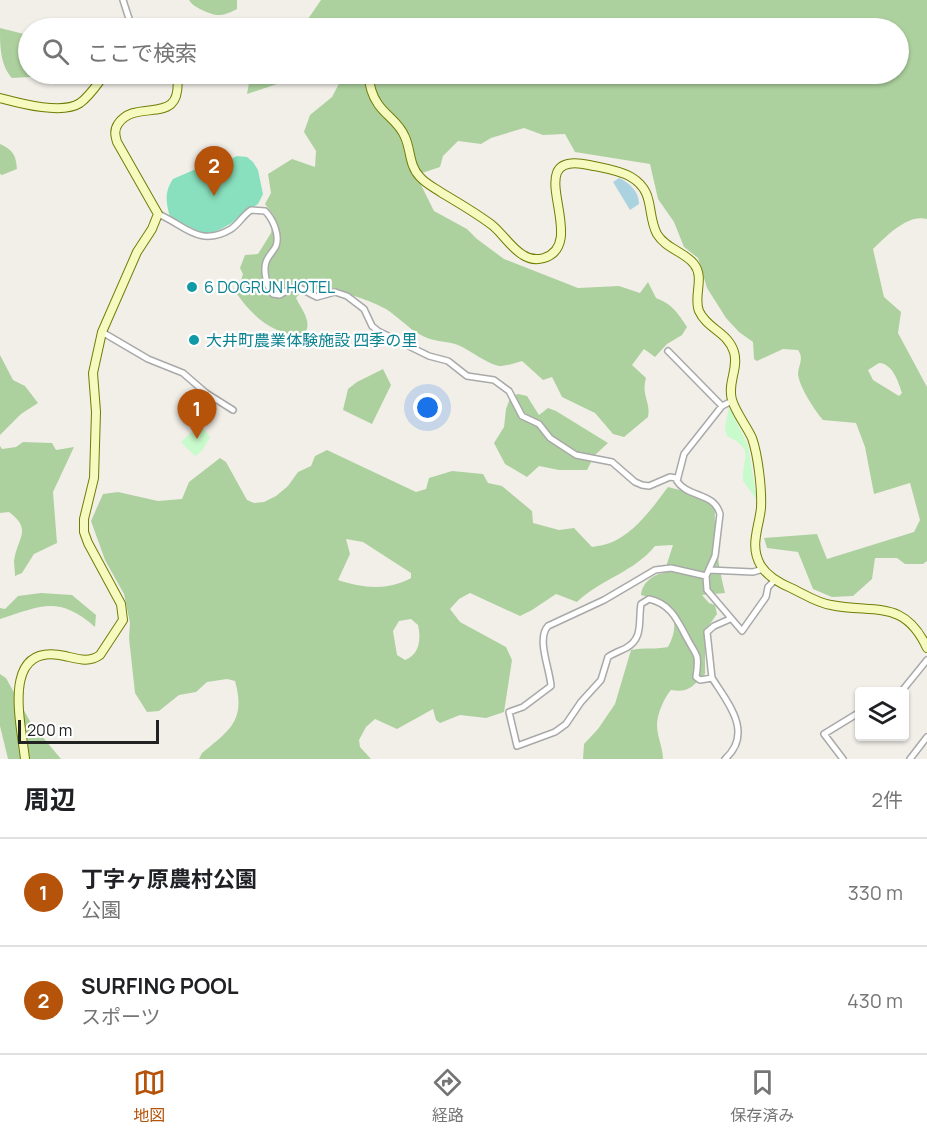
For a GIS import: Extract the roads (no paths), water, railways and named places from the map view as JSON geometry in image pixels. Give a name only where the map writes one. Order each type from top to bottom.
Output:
[{"type":"street","points":[[123,0],[129,18]]},
{"type":"street","points":[[0,98],[40,106],[72,106],[85,99],[97,84]]},
{"type":"street","points":[[177,84],[177,95],[171,105],[162,109],[131,114],[120,121],[115,132],[117,142],[158,214],[176,222],[190,233],[207,237],[231,229],[251,210],[264,211],[273,221],[277,238],[277,244],[265,265],[268,287],[273,294],[280,295],[297,287],[317,297],[335,292],[346,296],[364,309],[372,326],[378,332],[429,356],[448,361],[467,376],[491,379],[504,387],[514,398],[522,416],[539,424],[550,438],[580,457],[612,462],[635,482],[642,485],[650,486],[670,477],[676,478],[685,490],[710,499],[720,514],[715,556],[708,573],[707,590],[742,631],[766,597],[768,587],[775,580]]},
{"type":"street","points":[[370,84],[371,91],[381,108],[402,130],[413,166],[421,178],[492,225],[519,252],[530,258],[540,259],[549,256],[557,249],[561,241],[562,231],[555,180],[562,167],[577,163],[622,173],[638,182],[648,196],[655,228],[661,240],[693,262],[697,268],[699,280],[696,302],[702,317],[726,336],[733,349],[735,364],[731,383],[732,400],[755,449],[761,498],[755,548],[763,569],[775,580],[825,604],[884,610],[901,616],[915,627],[927,648]]},
{"type":"street","points":[[25,759],[18,689],[24,668],[34,658],[46,654],[88,661],[95,659],[123,620],[121,604],[86,537],[84,527],[94,478],[95,404],[92,378],[102,332],[137,252],[152,229],[158,214]]},
{"type":"street","points":[[102,332],[148,359],[183,373],[206,393],[233,410]]},
{"type":"street","points":[[668,351],[722,405]]},
{"type":"street","points":[[677,481],[680,477],[684,454],[722,405],[732,400]]},
{"type":"street","points":[[712,678],[700,680],[696,677],[697,658],[676,616],[668,608],[649,599],[644,601],[640,608],[640,629],[636,640],[627,648],[608,657],[601,680],[581,702],[566,724],[555,732],[517,747],[509,712],[523,706],[551,686],[543,640],[544,631],[548,626],[604,600],[655,570],[671,568],[708,573],[753,572],[763,569]]},
{"type":"street","points":[[725,759],[735,748],[737,723],[734,713],[712,678],[707,632],[730,619]]},
{"type":"street","points":[[905,687],[927,660]]},
{"type":"street","points":[[843,759],[824,734],[855,715]]},
{"type":"street","points":[[910,759],[927,737]]},
{"type":"water","points":[[619,178],[627,182],[636,192],[639,204],[630,210],[613,182]]},
{"type":"place","name":"SURFING POOL","points":[[214,196]]},
{"type":"place","name":"6 DOGRUN HOTEL","points":[[192,287]]},
{"type":"place","name":"大井町農業体験施設 四季の里","points":[[194,340]]},
{"type":"place","name":"丁字ヶ原農村公園","points":[[197,439]]}]
